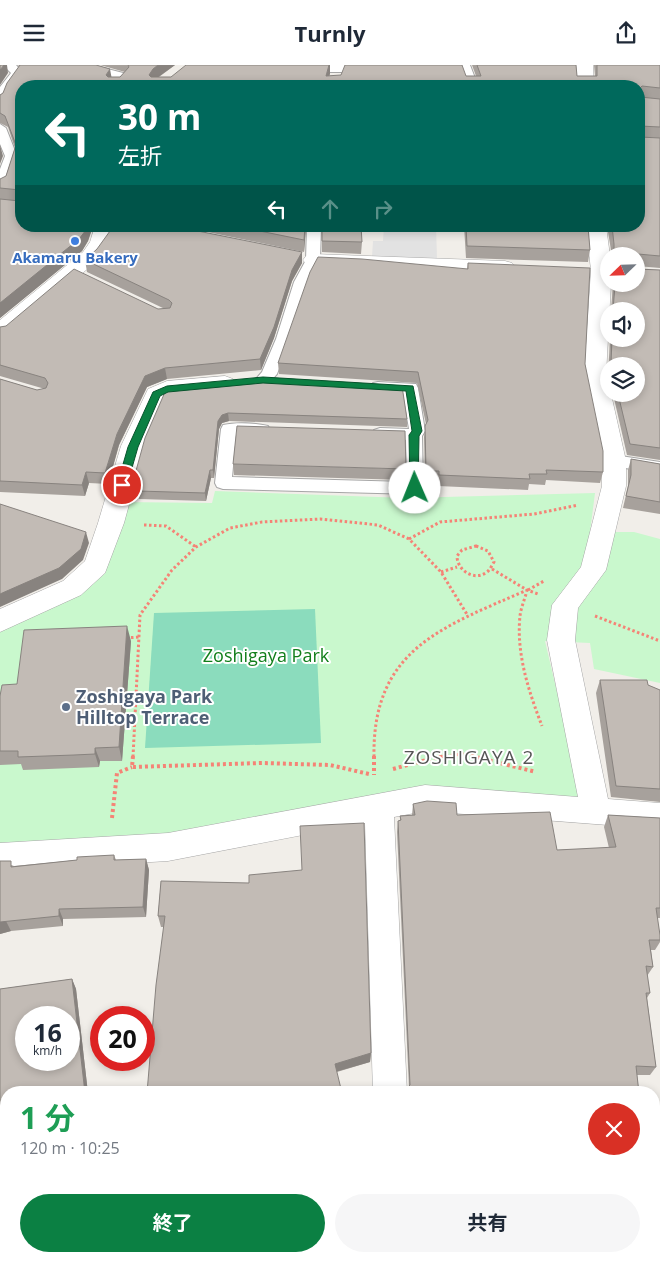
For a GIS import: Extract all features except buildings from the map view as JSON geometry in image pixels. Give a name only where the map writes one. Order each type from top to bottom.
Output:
[{"type":"street","points":[[584,65],[585,80]]},
{"type":"street","points":[[1,330],[82,276],[100,242],[103,232]]},
{"type":"street","points":[[596,232],[595,375],[614,461],[614,485],[593,570],[565,605],[561,640],[596,811]]},
{"type":"street","points":[[304,258],[524,267]]},
{"type":"street","points":[[0,621],[72,588],[96,566],[111,523],[133,447],[156,394],[167,389],[273,380]]},
{"type":"street","points":[[0,857],[168,847],[425,798],[660,816]]},
{"type":"street","points":[[379,807],[390,1086]]},
{"type":"lane","points":[[1,96],[18,73],[9,65]]},
{"type":"lane","points":[[79,65],[123,77],[121,80]]},
{"type":"lane","points":[[464,65],[470,80]]},
{"type":"lane","points":[[291,68],[340,70],[378,68]]},
{"type":"lane","points":[[0,128],[11,156],[0,187]]},
{"type":"lane","points":[[273,380],[269,374],[283,339],[301,282],[304,258],[312,232]]},
{"type":"lane","points":[[278,430],[229,429],[223,483],[415,488],[414,435],[417,431],[410,388],[359,385]]},
{"type":"lane","points":[[365,433],[414,435]]},
{"type":"lane","points":[[614,461],[660,468]]},
{"type":"path","points":[[409,539],[440,522],[534,514],[586,504],[608,512]]},
{"type":"path","points":[[132,767],[140,615],[172,570],[196,547],[230,528],[262,522],[320,519],[378,525],[409,539],[441,572],[468,616]]},
{"type":"path","points":[[136,525],[166,526],[196,547]]},
{"type":"path","points":[[476,546],[485,549],[492,555],[494,562],[492,569],[484,574],[474,576],[464,573],[457,567],[456,559],[458,552],[466,547],[476,546]]},
{"type":"path","points":[[441,572],[457,567]]},
{"type":"path","points":[[492,569],[528,590],[565,605]]},
{"type":"path","points":[[379,807],[374,776],[374,736],[378,714],[396,670],[420,644],[468,616],[528,590]]},
{"type":"path","points":[[528,590],[520,619],[522,655],[529,693],[545,734]]},
{"type":"path","points":[[588,613],[660,641]]},
{"type":"path","points":[[121,638],[139,637]]},
{"type":"path","points":[[114,795],[116,773],[132,767],[262,763],[330,765],[374,776]]},
{"type":"green space","name":"Zoshigaya Park","points":[[215,491],[406,498],[595,493],[590,532],[634,532],[660,539],[660,683],[594,669],[590,643],[545,641],[569,743],[587,804],[529,797],[190,836],[0,846],[0,627],[82,593],[121,502],[212,503]]},
{"type":"green space","points":[[315,609],[321,743],[145,748],[154,613]]},
{"type":"shaded area","points":[[384,232],[436,232],[437,258],[372,257],[373,241],[383,241]]},
{"type":"place","name":"Akamaru Bakery","points":[[75,241]]},
{"type":"place","name":"Zoshigaya Park Hilltop Terrace","points":[[66,707]]},
{"type":"district","name":"ZOSHIGAYA 2","points":[[469,757]]},
{"type":"route","points":[[122,485],[133,447],[156,394],[167,389],[263,380],[410,388],[417,431],[414,435],[415,488]]}]
